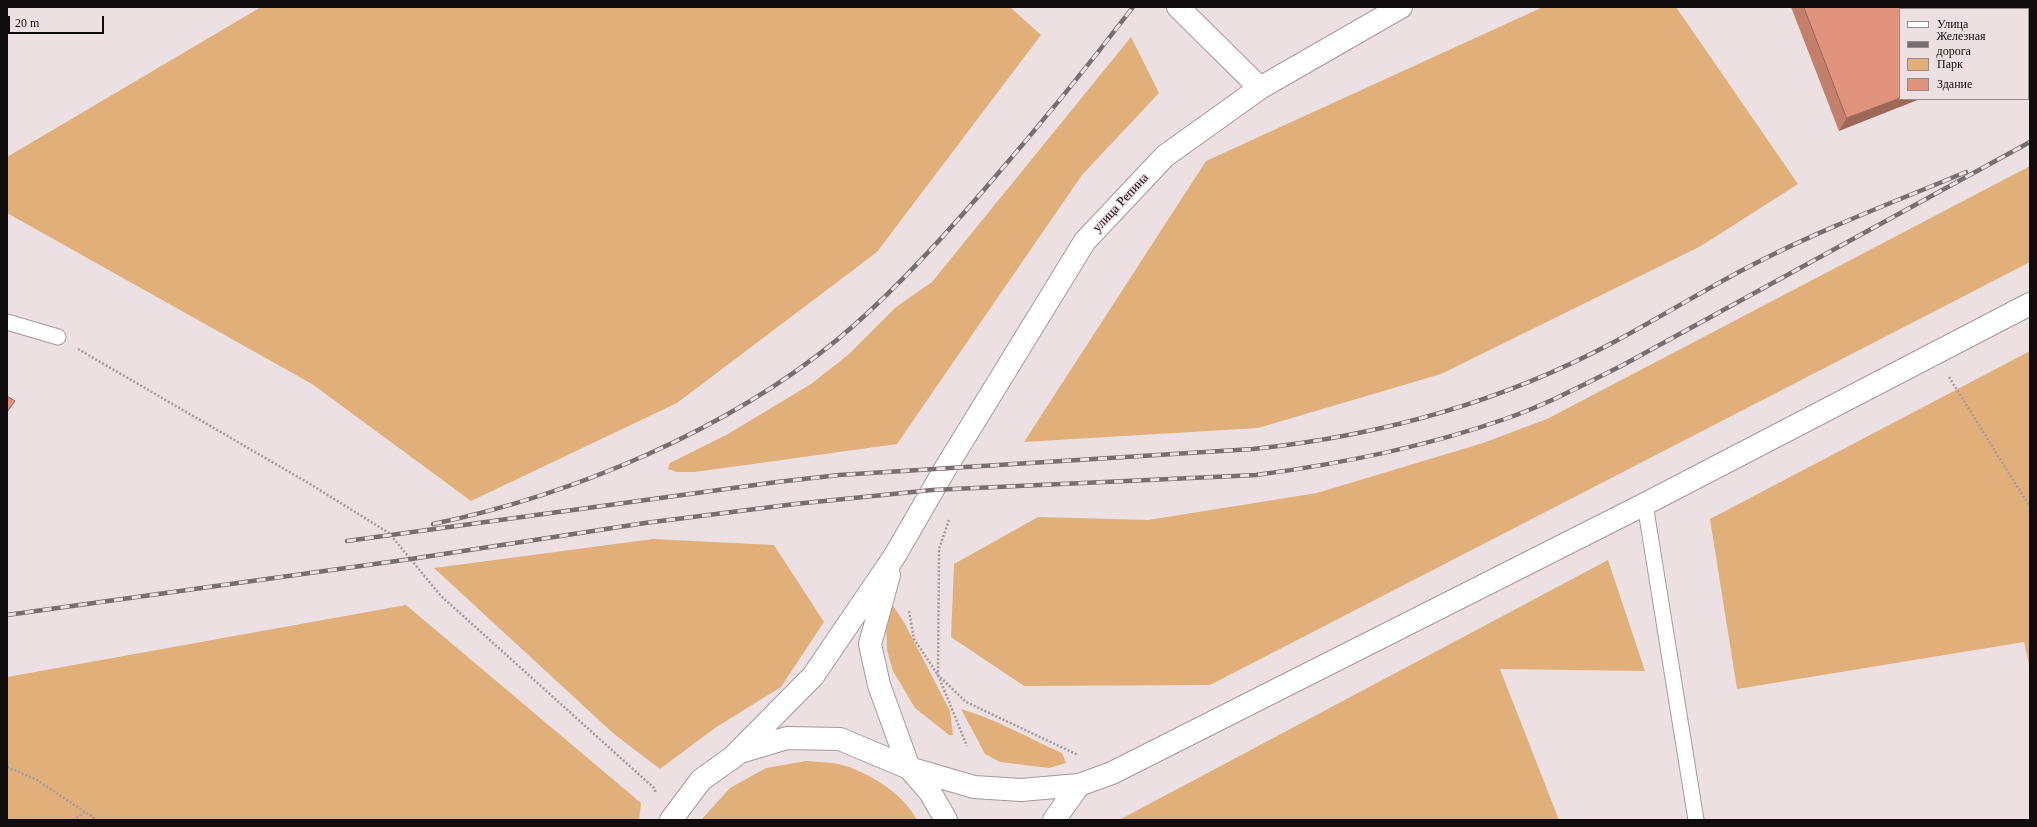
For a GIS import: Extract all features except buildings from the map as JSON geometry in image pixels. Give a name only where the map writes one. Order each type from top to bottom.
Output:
[{"type":"street","points":[[1178,7],[1260,88]]},
{"type":"street","name":"улица Репина","points":[[894,557],[932,490],[1085,241],[1164,156],[1260,88],[1401,7]]},
{"type":"street","points":[[671,820],[701,780],[740,752],[787,738],[840,739],[909,768],[974,787],[1021,790],[1079,785],[1112,773],[1645,504],[2030,304]]},
{"type":"street","points":[[731,759],[813,676],[894,557]]},
{"type":"street","points":[[894,557],[870,644],[879,685],[909,768],[930,792],[946,820]]},
{"type":"street","points":[[1054,820],[1079,785]]},
{"type":"lane","points":[[7,322],[58,337]]},
{"type":"lane","points":[[1645,504],[1696,820]]},
{"type":"path","points":[[58,337],[310,484],[389,533],[441,596],[654,788],[671,820]]},
{"type":"path","points":[[1934,354],[2030,507]]},
{"type":"path","points":[[952,514],[939,549],[938,675],[966,702],[1078,755]]},
{"type":"path","points":[[909,609],[914,639],[938,675],[967,746]]},
{"type":"path","points":[[7,767],[37,780],[97,820]]},
{"type":"path","points":[[73,820],[85,812]]},
{"type":"green space","points":[[261,7],[1010,7],[1041,35],[877,252],[677,403],[471,501],[312,384],[7,213],[7,157]]},
{"type":"green space","points":[[1543,7],[1676,7],[1798,184],[1701,246],[1441,374],[1258,428],[1024,442],[1206,161]]},
{"type":"green space","points":[[1131,37],[1159,93],[1082,175],[897,444],[695,472],[677,472],[668,469],[670,463],[728,434],[811,384],[848,355],[896,307],[932,282]]},
{"type":"green space","points":[[2030,166],[2030,262],[1210,685],[1024,686],[951,637],[954,564],[1038,517],[1148,520],[1317,493],[1483,443],[1547,419]]},
{"type":"green space","points":[[2030,351],[2030,669],[2024,642],[1737,689],[1710,519]]},
{"type":"green space","points":[[653,539],[774,545],[824,622],[781,687],[715,728],[660,769],[614,734],[434,568]]},
{"type":"green space","points":[[1608,560],[1645,671],[1500,669],[1559,820],[1119,820]]},
{"type":"green space","points":[[892,604],[905,624],[950,711],[953,735],[949,735],[915,708],[893,671],[887,650],[886,626]]},
{"type":"green space","points":[[406,605],[641,803],[639,820],[7,820],[7,677]]},
{"type":"green space","points":[[961,709],[999,723],[1062,753],[1066,763],[1049,768],[1000,762],[985,754]]},
{"type":"green space","points":[[806,761],[826,762],[841,765],[877,780],[904,802],[917,820],[701,820],[730,788],[766,768]]},
{"type":"railway","points":[[433,524],[540,496],[594,477],[647,455],[698,430],[748,402],[795,372],[838,339],[876,305],[949,230],[1041,123],[1133,7]]},
{"type":"railway","points":[[7,615],[411,559],[645,523],[795,504],[932,490],[1256,475],[1319,466],[1413,446],[1505,419],[1580,387],[1623,365],[2030,142]]},
{"type":"railway","points":[[347,541],[777,482],[839,475],[1253,449],[1347,435],[1393,425],[1484,399],[1572,363],[1614,342],[1741,271],[1785,249],[1966,172]]}]
